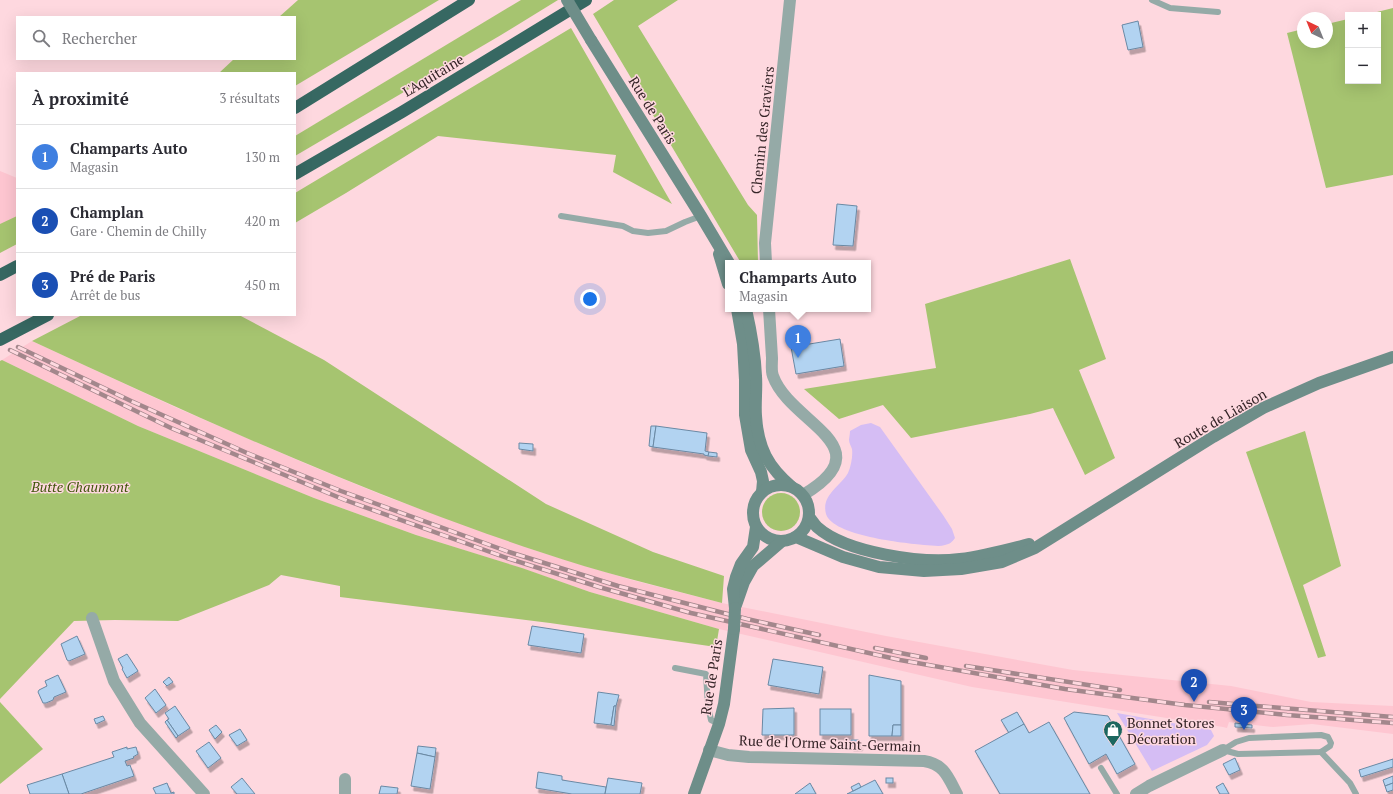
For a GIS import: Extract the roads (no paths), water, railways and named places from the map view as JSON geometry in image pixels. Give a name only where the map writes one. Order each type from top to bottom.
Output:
[{"type":"highway","points":[[296,107],[469,0]]},
{"type":"highway","name":"L'Aquitaine","points":[[296,173],[402,112],[586,0]]},
{"type":"highway","points":[[0,275],[16,267]]},
{"type":"highway","points":[[0,340],[46,316]]},
{"type":"street","name":"Rue de Paris","points":[[567,0],[714,236],[727,260]]},
{"type":"street","name":"Chemin des Graviers","points":[[766,260],[765,243],[790,0]]},
{"type":"street","name":"Rue de Paris","points":[[714,236],[725,274]]},
{"type":"street","points":[[738,312],[743,344],[745,415],[751,450],[761,472],[763,481],[762,492]]},
{"type":"street","points":[[747,312],[753,340],[756,376],[756,416],[762,450],[774,470],[803,495],[808,506],[809,517],[804,529],[796,537],[789,541],[781,542],[771,540],[762,534],[756,526],[752,514],[756,499],[762,492],[776,485],[792,487]]},
{"type":"street","points":[[769,312],[773,375],[784,396],[826,435],[834,444],[837,454],[835,466],[827,477],[818,486],[803,495]]},
{"type":"street","name":"Route de Liaison","points":[[796,537],[843,556],[879,567],[924,571],[961,569],[1002,562],[1035,548],[1073,526],[1213,437],[1263,408],[1319,383],[1393,357]]},
{"type":"street","name":"Route de Liaison","points":[[809,517],[817,527],[824,532],[849,545],[883,555],[922,559],[959,559],[998,552],[1031,543],[1073,526]]},
{"type":"street","name":"Rue de Paris","points":[[694,794],[719,724],[724,704],[734,629],[735,608],[733,589],[741,564],[753,547],[756,526]]},
{"type":"street","name":"Rue de Paris","points":[[735,608],[744,582],[751,570],[762,558],[781,542]]},
{"type":"street","points":[[92,618],[114,681],[140,723],[204,794]]},
{"type":"street","name":"Rue de l'Orme Saint-Germain","points":[[709,750],[728,755],[749,757],[931,762],[943,770],[957,794]]},
{"type":"street","points":[[1136,794],[1150,790],[1224,750]]},
{"type":"street","points":[[345,779],[345,794]]},
{"type":"lane","points":[[1152,0],[1170,8],[1218,12]]},
{"type":"lane","points":[[561,216],[623,226],[633,231],[648,233],[666,231],[701,216]]},
{"type":"lane","points":[[675,668],[706,674],[708,706],[711,720],[719,724]]},
{"type":"lane","points":[[1322,735],[1328,737],[1331,743],[1330,746],[1321,752],[1238,754],[1224,750],[1236,742],[1249,738],[1322,735]]},
{"type":"lane","points":[[1321,752],[1350,783],[1356,794]]},
{"type":"lane","points":[[1101,768],[1117,794]]},
{"type":"railway","points":[[18,347],[131,401],[247,453],[341,491],[509,552],[618,586],[747,619],[819,635]]},
{"type":"railway","points":[[10,350],[171,428],[345,500],[507,558],[599,587],[691,613],[900,660],[1065,689],[1185,705],[1393,723]]},
{"type":"railway","points":[[875,648],[926,658]]},
{"type":"railway","points":[[966,666],[1120,690]]},
{"type":"railway","points":[[1209,702],[1393,717]]},
{"type":"place","name":"Champarts Auto","points":[[798,358]]},
{"type":"place","name":"Champlan","points":[[1194,702]]},
{"type":"place","name":"Pré de Paris","points":[[1244,730]]},
{"type":"place","name":"Bonnet Stores Décoration","points":[[1113,747]]},
{"type":"park label","name":"Butte Chaumont","points":[[80,486]]}]
